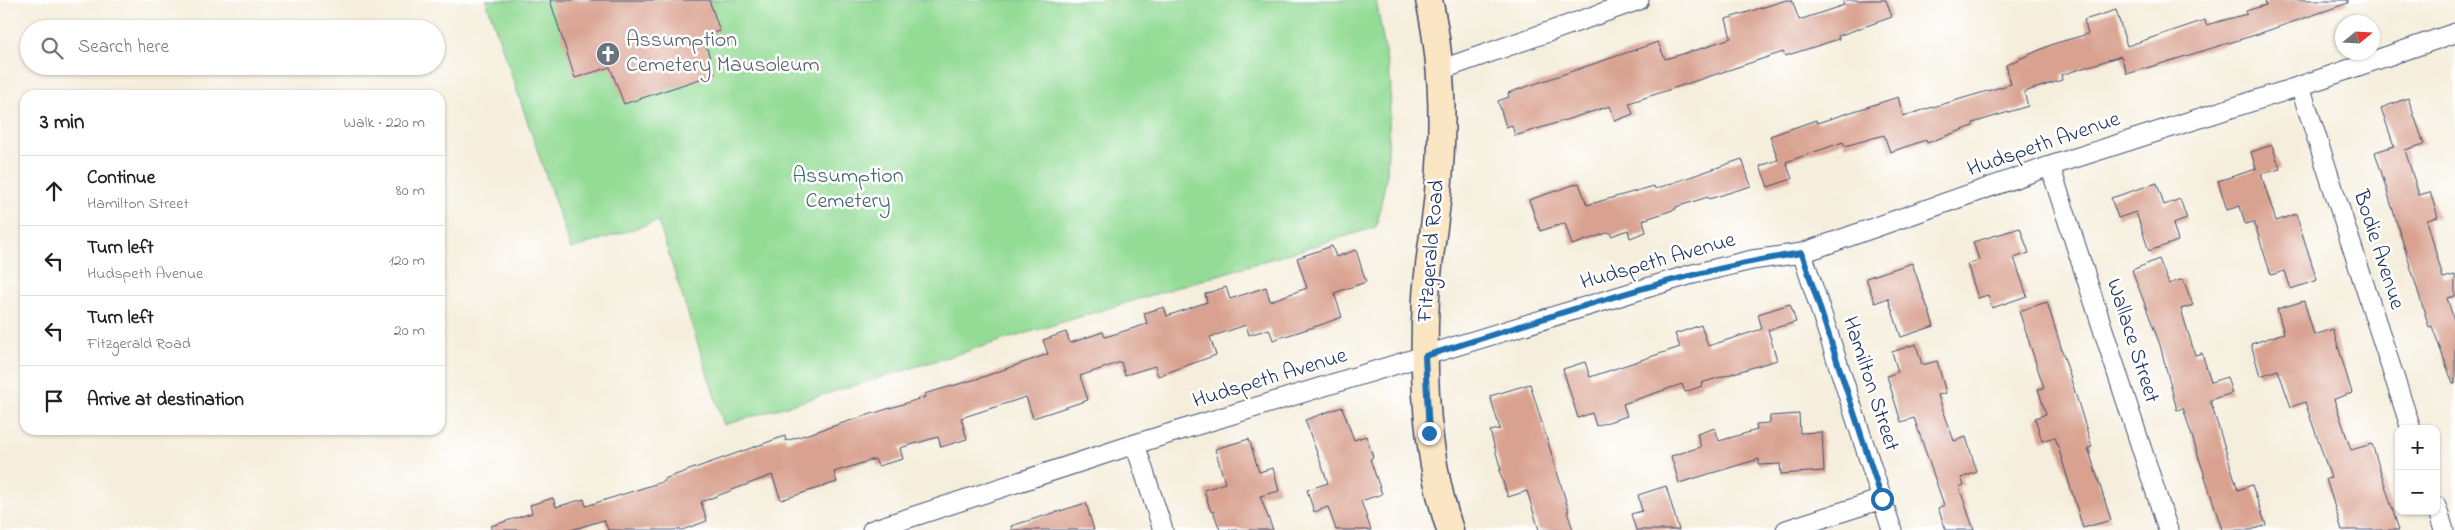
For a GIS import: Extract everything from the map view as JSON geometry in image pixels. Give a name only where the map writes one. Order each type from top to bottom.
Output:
[{"type":"main road","name":"Fitzgerald Road","points":[[1429,0],[1440,70],[1441,131],[1438,192],[1426,298],[1425,356],[1429,433],[1443,509],[1450,530]]},
{"type":"street","points":[[1440,70],[1639,0]]},
{"type":"street","name":"Hudspeth Avenue","points":[[872,530],[1135,444],[1689,275],[1752,260],[1802,253],[2050,166],[2300,86],[2455,33]]},
{"type":"street","name":"Bodie Avenue","points":[[2300,86],[2410,425]]},
{"type":"street","name":"Wallace Street","points":[[2050,166],[2168,530]]},
{"type":"street","name":"Hamilton Street","points":[[1802,253],[1892,530]]},
{"type":"street","points":[[1135,444],[1163,530]]},
{"type":"street","points":[[1786,530],[1882,499]]},
{"type":"street","points":[[2439,515],[2444,530]]},
{"type":"green space","name":"Assumption Cemetery","points":[[486,0],[1376,0],[1391,84],[1387,174],[1376,227],[724,425],[658,221],[571,249]]},
{"type":"building","name":"Assumption Cemetery Mausoleum","points":[[550,0],[709,0],[720,31],[703,36],[715,74],[624,104],[610,67],[575,78]]},
{"type":"building","points":[[1786,0],[1792,0],[1799,20],[1844,5],[1842,0],[1886,0],[1892,17],[1838,36],[1839,39],[1785,56],[1783,52],[1629,103],[1633,114],[1615,121],[1610,106],[1515,136],[1512,125],[1506,127],[1498,101],[1509,97],[1508,93],[1658,42],[1665,59],[1710,46],[1731,38],[1726,19]]},
{"type":"building","points":[[2265,0],[2348,0],[2348,3],[2255,35],[2127,74],[2121,56],[2061,75],[2062,80],[2024,92],[2028,106],[1973,123],[1973,126],[1927,143],[1926,140],[1890,152],[1884,135],[1845,146],[1843,142],[1786,162],[1792,179],[1768,187],[1760,166],[1778,160],[1770,136],[1816,120],[1817,123],[1898,97],[1903,116],[2011,84],[2006,65],[2053,44],[2088,34],[2084,20],[2116,10],[2127,46],[2205,20],[2206,25],[2247,14],[2246,11],[2266,5]]},
{"type":"building","points":[[2408,98],[2424,144],[2405,150],[2419,195],[2430,192],[2438,217],[2427,220],[2443,278],[2455,275],[2455,296],[2447,298],[2455,323],[2455,384],[2453,384],[2432,326],[2429,327],[2375,152],[2394,146],[2381,108]]},
{"type":"building","points":[[2272,145],[2280,169],[2261,174],[2276,221],[2296,214],[2317,280],[2291,289],[2285,271],[2271,275],[2254,222],[2245,224],[2240,206],[2227,210],[2218,181],[2256,169],[2251,152]]},
{"type":"building","points":[[1742,159],[1751,186],[1676,207],[1676,209],[1643,220],[1646,232],[1630,238],[1628,230],[1611,236],[1610,232],[1572,245],[1565,223],[1540,231],[1529,200],[1579,183],[1587,205],[1654,186],[1655,189]]},
{"type":"building","points":[[2157,183],[2164,205],[2180,199],[2187,219],[2173,224],[2178,241],[2149,251],[2136,212],[2118,218],[2111,198]]},
{"type":"building","points":[[2020,228],[2029,253],[2014,258],[2027,296],[1992,308],[1988,295],[1978,298],[1967,264],[1979,260],[1973,242]]},
{"type":"building","points":[[1332,246],[1336,257],[1356,250],[1366,282],[1334,293],[1342,317],[1320,325],[1273,340],[1269,329],[1249,335],[1246,325],[1210,337],[1216,355],[1158,376],[1155,366],[1125,375],[1121,362],[1080,376],[1088,400],[1033,418],[1026,397],[961,418],[967,439],[941,447],[938,437],[900,448],[903,459],[878,466],[875,459],[834,472],[837,482],[781,500],[772,475],[701,502],[707,521],[682,530],[608,530],[604,520],[571,530],[491,530],[491,526],[532,513],[530,505],[553,498],[556,507],[584,499],[586,506],[665,481],[664,479],[785,436],[786,441],[925,397],[924,394],[980,378],[1048,354],[1043,340],[1066,332],[1070,343],[1103,332],[1105,337],[1147,324],[1144,313],[1164,307],[1167,316],[1207,302],[1205,294],[1226,287],[1230,299],[1266,287],[1270,301],[1307,288],[1297,258]]},
{"type":"building","points":[[2159,259],[2169,284],[2183,279],[2193,305],[2181,309],[2195,355],[2202,353],[2211,382],[2227,377],[2232,393],[2210,400],[2238,490],[2252,485],[2266,525],[2251,530],[2222,530],[2183,408],[2177,410],[2160,345],[2132,270]]},
{"type":"building","points":[[1912,263],[1934,326],[1901,337],[1888,298],[1875,303],[1866,278]]},
{"type":"building","points":[[2304,301],[2314,335],[2333,329],[2352,393],[2334,399],[2351,450],[2372,444],[2399,530],[2342,530],[2326,479],[2331,478],[2305,402],[2291,407],[2278,370],[2260,376],[2251,344],[2284,333],[2277,309]]},
{"type":"building","points":[[2047,302],[2092,447],[2088,448],[2111,520],[2083,528],[2055,437],[2042,441],[2035,418],[2046,414],[2038,389],[2044,388],[2019,311]]},
{"type":"building","points":[[1790,304],[1796,322],[1768,330],[1777,360],[1701,383],[1702,386],[1685,392],[1682,384],[1623,404],[1627,416],[1596,426],[1592,413],[1578,418],[1563,369],[1585,362],[1590,377],[1680,347],[1675,334],[1701,325],[1708,346],[1762,329],[1758,314]]},
{"type":"building","points":[[1916,344],[1922,365],[1937,361],[1946,393],[1938,395],[1954,441],[1966,437],[1977,472],[1961,478],[1964,485],[1959,487],[1974,530],[1946,530],[1938,508],[1944,505],[1914,418],[1901,422],[1887,376],[1898,372],[1892,352]]},
{"type":"building","points":[[1530,384],[1569,511],[1567,511],[1573,530],[1539,530],[1527,491],[1508,497],[1499,470],[1501,470],[1490,431],[1500,429],[1490,396]]},
{"type":"building","points":[[1342,407],[1354,440],[1366,436],[1373,457],[1370,459],[1382,494],[1361,501],[1371,530],[1336,530],[1328,507],[1314,512],[1307,490],[1328,483],[1305,420]]},
{"type":"building","points":[[1799,414],[1800,433],[1822,432],[1824,471],[1781,474],[1780,464],[1759,465],[1759,459],[1679,483],[1671,456],[1701,447],[1697,434],[1715,428],[1719,441],[1757,430],[1756,424],[1770,423],[1770,416]]},
{"type":"building","points":[[1249,439],[1259,472],[1273,468],[1279,491],[1260,496],[1273,530],[1220,530],[1213,511],[1211,512],[1204,490],[1225,483],[1215,449]]},
{"type":"building","points":[[1666,486],[1679,530],[1636,530],[1631,514],[1642,511],[1638,495]]},
{"type":"building","points":[[1086,503],[1094,530],[1012,530],[1011,526]]},
{"type":"place","name":"Assumption Cemetery Mausoleum","points":[[608,54]]},
{"type":"route","points":[[1429,433],[1425,356],[1689,275],[1752,260],[1802,253],[1882,499]]}]
